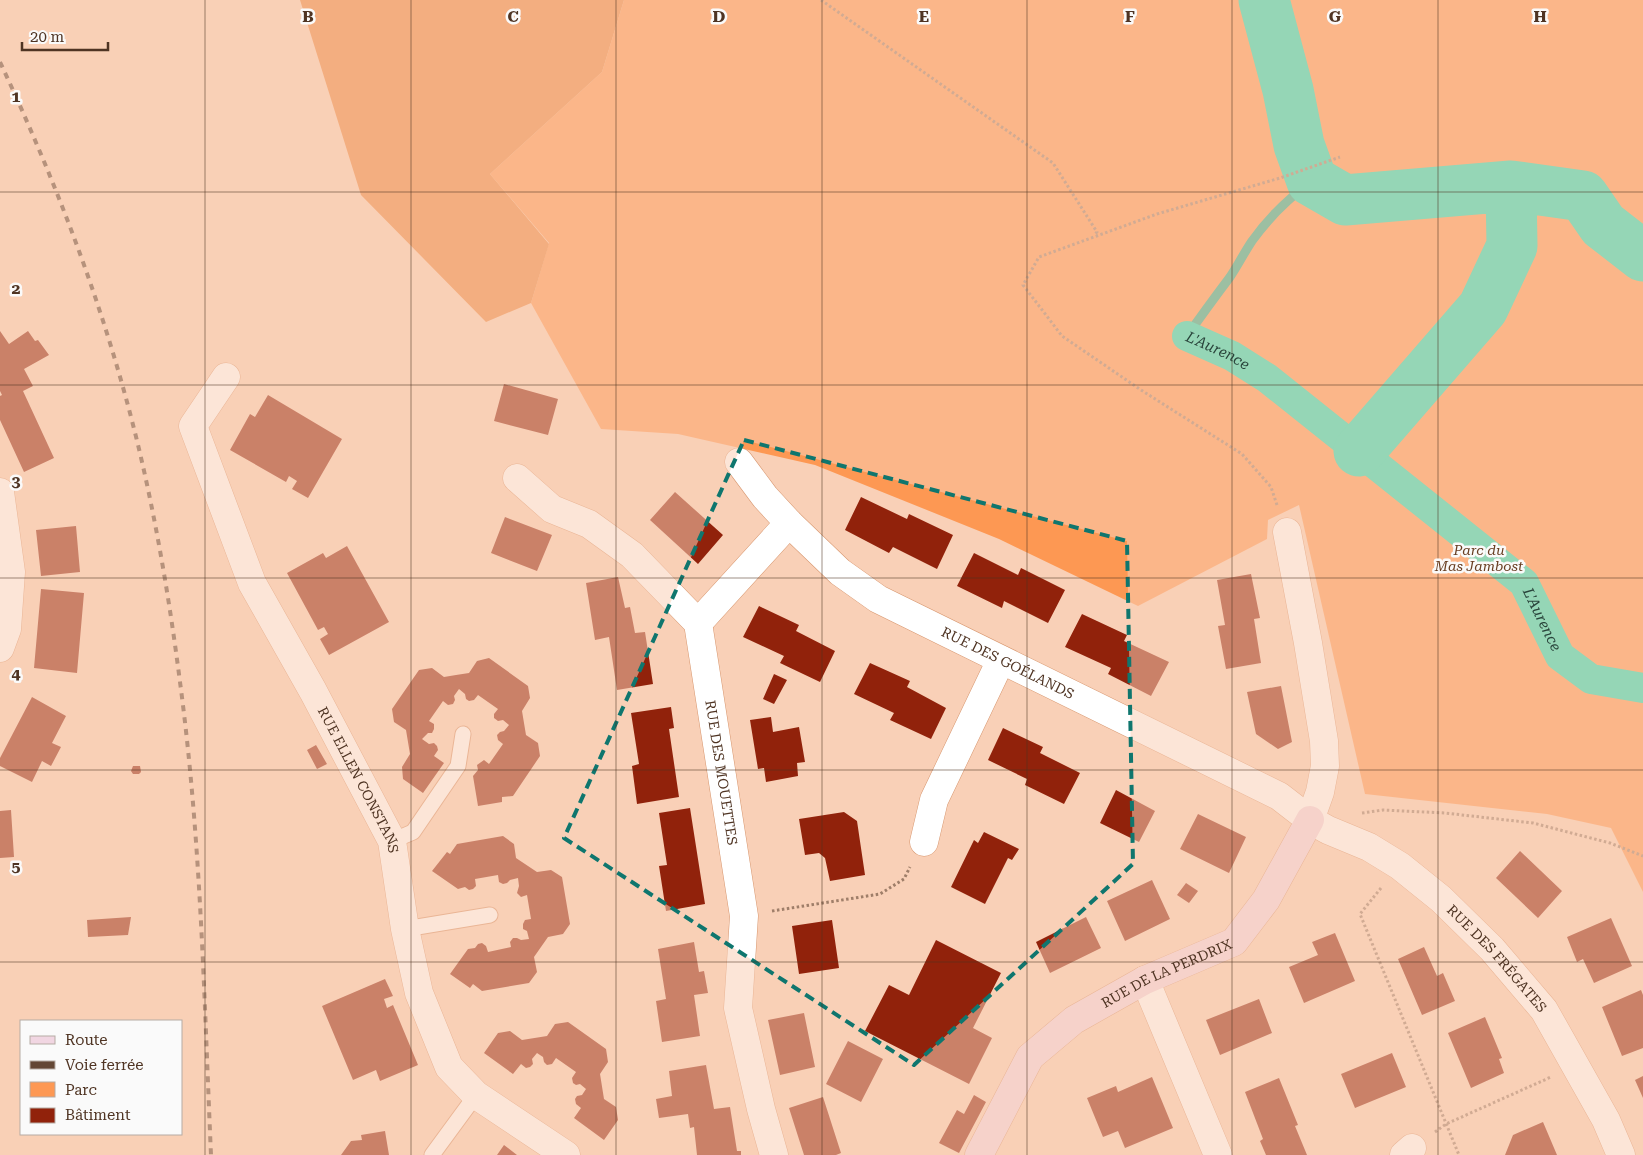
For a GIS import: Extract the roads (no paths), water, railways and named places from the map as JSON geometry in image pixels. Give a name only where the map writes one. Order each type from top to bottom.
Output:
[{"type":"street","name":"RUE ELLEN CONSTANS","points":[[226,377],[193,426],[252,583],[313,691],[392,841],[405,929],[419,993],[449,1067],[476,1094],[566,1155]]},
{"type":"street","name":"RUE DES GOÉLANDS","points":[[739,462],[765,497],[789,523],[840,572],[878,599],[1279,796],[1310,820]]},
{"type":"street","points":[[516,478],[552,509],[589,524],[632,555],[698,623],[789,523]]},
{"type":"street","points":[[0,492],[11,572],[7,630],[0,648]]},
{"type":"street","name":"RUE DE LA PERDRIX","points":[[979,1155],[1030,1058],[1074,1020],[1145,980],[1234,942],[1266,900],[1310,820],[1320,792],[1325,766],[1324,741],[1287,532]]},
{"type":"street","name":"RUE DES MOUETTES","points":[[698,623],[744,916],[738,1008],[761,1110],[774,1155]]},
{"type":"street","points":[[924,842],[934,800],[1001,660]]},
{"type":"street","name":"RUE DES FRÉGATES","points":[[1310,820],[1328,830],[1369,847],[1400,866],[1441,899],[1492,949],[1544,1010],[1606,1120],[1620,1155]]},
{"type":"street","points":[[1145,980],[1218,1155]]},
{"type":"lane","points":[[392,841],[413,832],[458,766],[463,734]]},
{"type":"lane","points":[[405,929],[490,916]]},
{"type":"lane","points":[[432,1155],[476,1094]]},
{"type":"waterway","name":"L'Aurence","points":[[1264,0],[1288,90],[1299,145],[1312,181],[1345,200],[1511,186],[1583,196],[1603,225],[1643,256]]},
{"type":"waterway","name":"L'Aurence","points":[[1187,336],[1230,277],[1265,224],[1295,194],[1312,181]]},
{"type":"waterway","name":"L'Aurence","points":[[1359,451],[1483,308],[1512,246],[1511,186]]},
{"type":"waterway","name":"L'Aurence","points":[[1639,253],[1643,247]]},
{"type":"waterway","name":"L'Aurence","points":[[1187,336],[1232,356],[1267,378],[1524,583],[1560,656],[1591,679],[1643,688]]},
{"type":"railway","points":[[0,62],[42,156],[96,300],[112,349],[146,478],[176,653],[193,800],[201,918],[211,1155]]},
{"type":"park label","name":"Parc du Mas Jambost","points":[[1479,558]]}]
